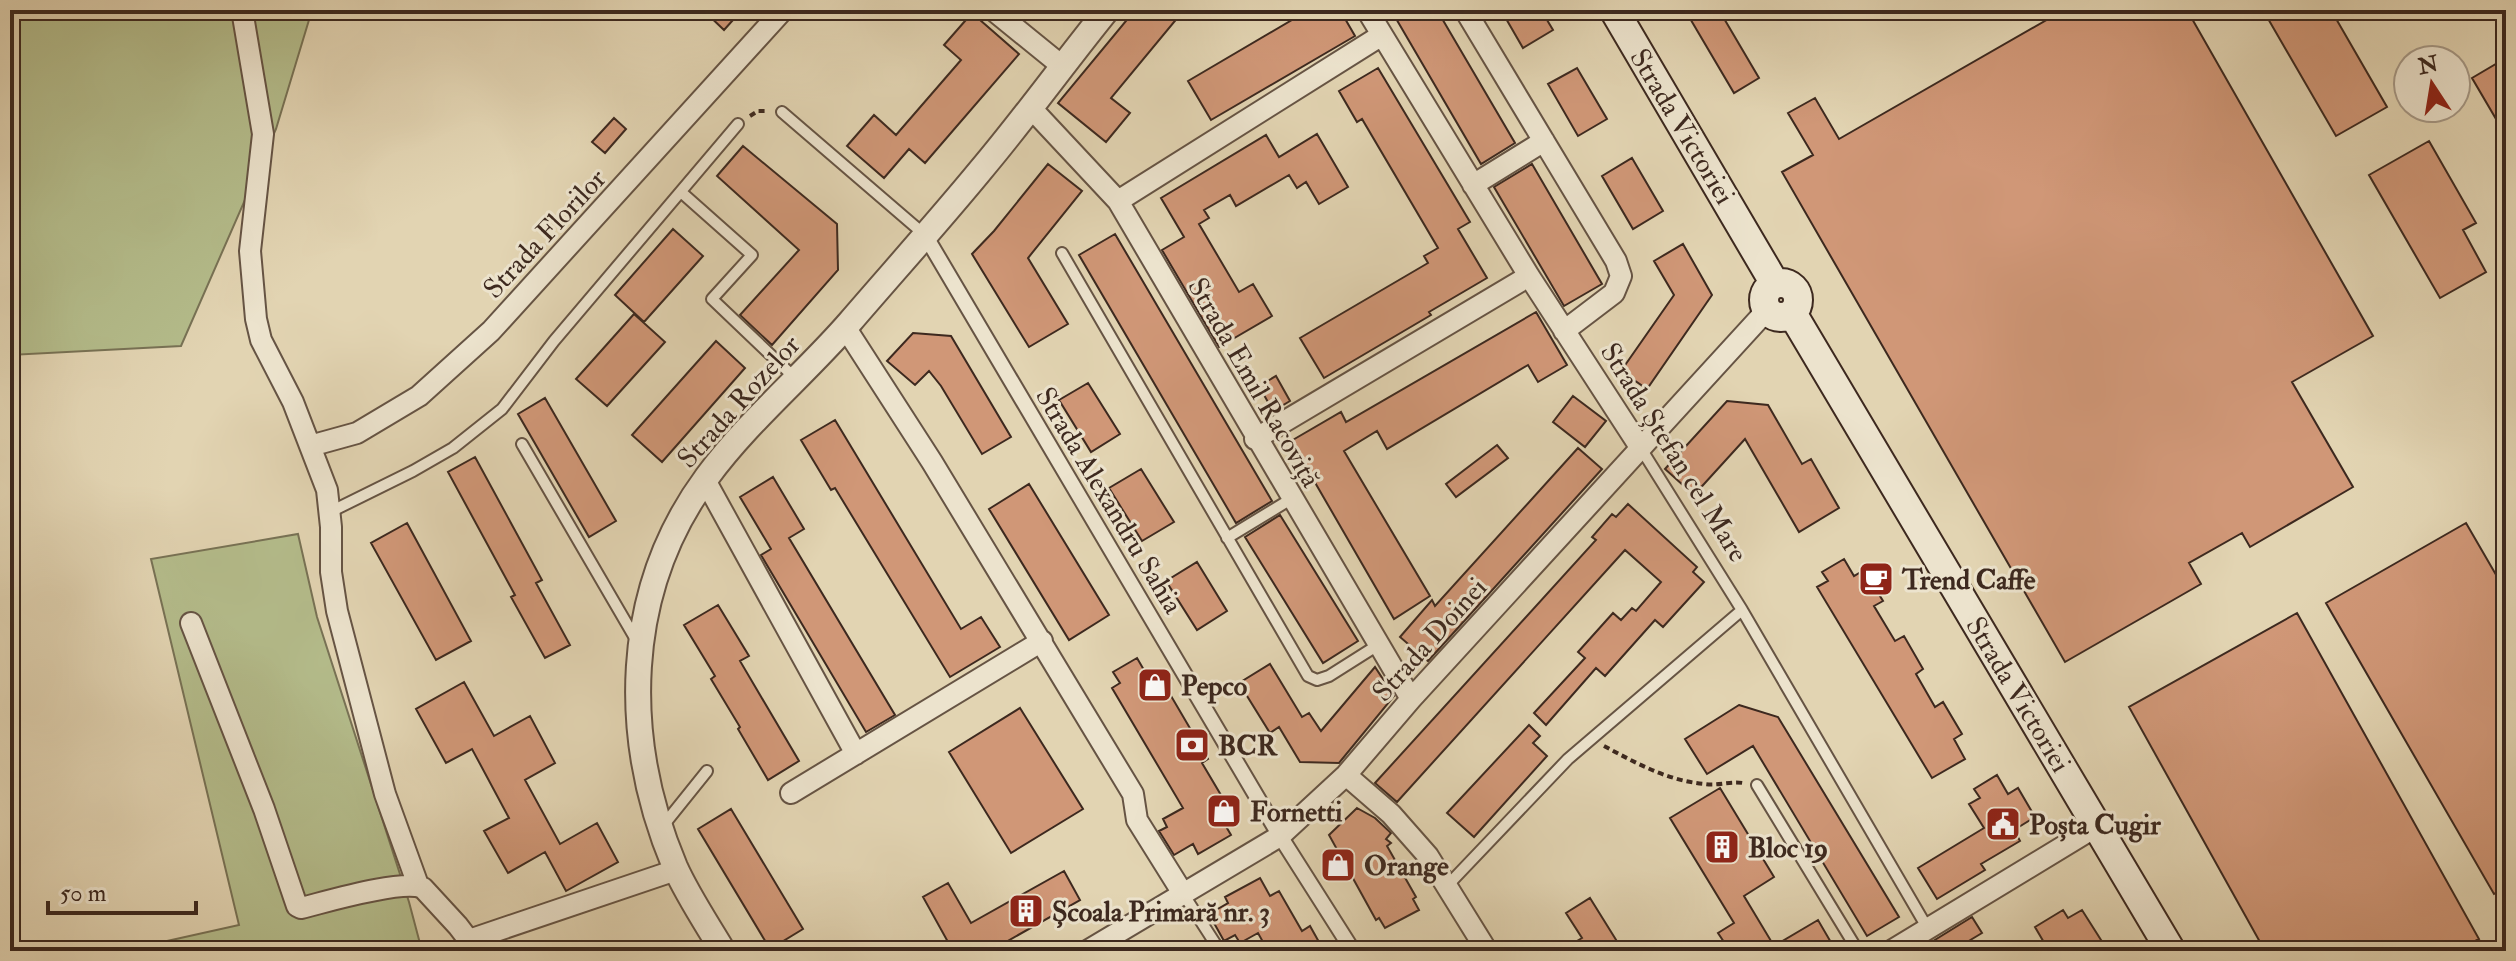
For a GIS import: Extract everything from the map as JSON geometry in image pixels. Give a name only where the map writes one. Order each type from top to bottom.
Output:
[{"type":"main road","name":"Strada Victoriei","points":[[1614,10],[1778,302],[2171,951]]},
{"type":"street","points":[[242,10],[263,134],[250,251],[256,319],[261,340],[293,402],[327,490],[331,572],[337,611],[385,794],[418,885],[473,946],[676,870]]},
{"type":"street","name":"Strada Florilor","points":[[310,446],[357,433],[419,396],[491,331],[783,10]]},
{"type":"street","points":[[993,10],[1062,66]]},
{"type":"street","name":"Strada Rozelor","points":[[723,951],[676,870],[661,828],[641,745],[637,685],[639,644],[651,588],[663,555],[705,480],[925,235],[1031,108],[1107,10]]},
{"type":"street","name":"Strada Ștefan cel Mare","points":[[1367,10],[1529,276],[1640,447]]},
{"type":"street","points":[[1465,10],[1616,261],[1621,276],[1614,293],[1564,331]]},
{"type":"street","points":[[1118,201],[1382,35]]},
{"type":"street","name":"Strada Emil Racoviță","points":[[1031,108],[1118,201],[1255,439],[1411,699]]},
{"type":"street","points":[[1473,185],[1544,141]]},
{"type":"street","name":"Strada Alexandru Sahia","points":[[925,235],[1280,836],[1353,951]]},
{"type":"street","points":[[1255,439],[1529,276]]},
{"type":"street","name":"Strada Doinei","points":[[1087,951],[1280,836],[1346,775],[1640,447],[1778,302]]},
{"type":"street","points":[[845,327],[1042,641],[1133,794],[1137,820],[1182,892]]},
{"type":"street","points":[[705,480],[856,754]]},
{"type":"street","points":[[191,623],[264,809],[297,906],[301,908],[397,886],[418,885]]},
{"type":"street","points":[[791,793],[1042,641]]},
{"type":"street","points":[[1346,775],[1409,832],[1428,856],[1487,951]]},
{"type":"street","points":[[1891,951],[2097,826]]},
{"type":"lane","name":"Strada Alexandru Sahia","points":[[782,112],[925,235]]},
{"type":"lane","points":[[330,512],[453,448],[502,409],[554,341],[738,124]]},
{"type":"lane","points":[[681,192],[752,255],[712,299],[797,379]]},
{"type":"lane","points":[[1062,253],[1308,676],[1317,680],[1329,676],[1378,645]]},
{"type":"lane","points":[[522,444],[639,644]]},
{"type":"lane","name":"Strada Ștefan cel Mare","points":[[1640,447],[1742,610],[1928,929]]},
{"type":"lane","points":[[1227,538],[1291,499]]},
{"type":"lane","points":[[1447,886],[1568,759],[1742,610]]},
{"type":"lane","points":[[661,828],[707,771]]},
{"type":"lane","points":[[1757,785],[1858,951]]},
{"type":"lane","points":[[1182,892],[1220,951]]},
{"type":"path","points":[[738,124],[758,111],[782,112]]},
{"type":"path","points":[[1591,739],[1681,782],[1710,785],[1732,781],[1757,785]]},
{"type":"green space","points":[[10,10],[312,10],[276,129],[181,346],[10,355]]},
{"type":"green space","points":[[298,534],[317,617],[422,951],[122,951],[239,925],[151,559]]},
{"type":"building","points":[[703,10],[742,10],[724,30]]},
{"type":"building","points":[[1135,10],[1184,10],[1111,98],[1130,113],[1106,142],[1058,103]]},
{"type":"building","points":[[1309,10],[1340,10],[1355,36],[1211,120],[1188,81]]},
{"type":"building","points":[[1391,10],[1437,10],[1515,143],[1481,164]]},
{"type":"building","points":[[1501,10],[1541,10],[1553,30],[1523,48]]},
{"type":"building","points":[[1685,10],[1719,10],[1759,78],[1734,93]]},
{"type":"building","points":[[2064,10],[2187,10],[2373,336],[2292,382],[2353,487],[2250,547],[2242,533],[2189,563],[2201,584],[2065,662],[1782,172],[1813,155],[1788,113],[1815,98],[1839,139]]},
{"type":"building","points":[[2263,10],[2331,10],[2387,107],[2336,136]]},
{"type":"building","points":[[972,13],[1019,54],[925,163],[909,149],[884,178],[847,146],[874,115],[896,135],[961,60],[944,45]]},
{"type":"building","points":[[2506,58],[2506,136],[2472,78]]},
{"type":"building","points":[[1378,68],[1470,222],[1458,229],[1487,278],[1324,378],[1300,338],[1428,263],[1424,256],[1438,248],[1362,119],[1357,122],[1339,91]]},
{"type":"building","points":[[1577,68],[1607,119],[1578,136],[1548,84]]},
{"type":"building","points":[[614,118],[626,129],[605,153],[592,142]]},
{"type":"building","points":[[1317,134],[1348,187],[1319,204],[1306,182],[1297,188],[1289,175],[1236,206],[1230,195],[1204,210],[1209,218],[1199,224],[1239,292],[1253,284],[1272,316],[1219,347],[1162,250],[1184,237],[1161,198],[1266,135],[1279,157]]},
{"type":"building","points":[[2429,141],[2476,223],[2463,230],[2486,272],[2440,298],[2369,175]]},
{"type":"building","points":[[743,146],[837,224],[838,270],[772,345],[740,315],[799,250],[717,176]]},
{"type":"building","points":[[1632,158],[1663,211],[1633,229],[1602,176]]},
{"type":"building","points":[[1048,164],[1082,191],[1028,258],[1068,324],[1029,347],[972,254]]},
{"type":"building","points":[[1532,164],[1602,284],[1564,306],[1494,187]]},
{"type":"building","points":[[673,229],[703,256],[644,322],[615,295]]},
{"type":"building","points":[[1115,234],[1272,501],[1236,523],[1079,255]]},
{"type":"building","points":[[1683,244],[1712,295],[1647,389],[1621,371],[1674,295],[1654,261]]},
{"type":"building","points":[[1536,312],[1567,365],[1538,382],[1528,365],[1387,449],[1377,431],[1344,451],[1430,596],[1394,619],[1291,441],[1341,412],[1346,422]]},
{"type":"building","points":[[634,314],[665,342],[607,406],[576,379]]},
{"type":"building","points":[[913,333],[951,336],[1011,437],[982,454],[929,371],[915,385],[887,361]]},
{"type":"building","points":[[716,341],[745,368],[662,462],[632,435]]},
{"type":"building","points":[[1276,376],[1290,401],[1273,411],[1259,386]]},
{"type":"building","points":[[1088,383],[1120,434],[1091,452],[1059,400]]},
{"type":"building","points":[[1573,396],[1606,421],[1585,447],[1553,422]]},
{"type":"building","points":[[545,398],[616,521],[589,537],[518,414]]},
{"type":"building","points":[[1727,401],[1768,405],[1802,464],[1811,459],[1839,508],[1799,532],[1745,439],[1694,495],[1665,469]]},
{"type":"building","points":[[835,420],[961,629],[981,617],[1000,647],[950,677],[835,488],[831,490],[801,440]]},
{"type":"building","points":[[1497,445],[1508,458],[1456,497],[1446,484]]},
{"type":"building","points":[[1578,448],[1602,469],[1428,661],[1400,637],[1432,600],[1435,606]]},
{"type":"building","points":[[475,457],[542,580],[536,583],[570,645],[545,658],[511,597],[515,595],[448,472]]},
{"type":"building","points":[[1141,469],[1174,522],[1142,541],[1109,488]]},
{"type":"building","points":[[773,477],[804,529],[789,538],[895,715],[866,732],[761,555],[771,549],[740,497]]},
{"type":"building","points":[[1029,484],[1109,615],[1069,640],[989,509]]},
{"type":"building","points":[[1628,504],[1697,567],[1693,572],[1704,582],[1663,627],[1655,620],[1605,676],[1596,668],[1546,725],[1534,713],[1585,658],[1578,652],[1613,613],[1621,620],[1632,608],[1636,611],[1661,582],[1625,550],[1397,802],[1375,783],[1596,540],[1592,537],[1612,514],[1616,517]]},
{"type":"building","points":[[1280,515],[1358,641],[1323,663],[1245,537]]},
{"type":"building","points":[[407,523],[471,641],[436,660],[371,543]]},
{"type":"building","points":[[2466,523],[2506,592],[2506,887],[2494,894],[2326,603]]},
{"type":"building","points":[[1844,559],[1854,576],[1864,570],[1883,601],[1874,606],[1895,641],[1904,636],[1923,669],[1916,674],[1935,707],[1943,702],[1962,734],[1954,739],[1965,759],[1932,778],[1817,587],[1828,581],[1822,572]]},
{"type":"building","points":[[1197,562],[1227,611],[1197,630],[1166,581]]},
{"type":"building","points":[[718,605],[749,656],[740,661],[799,761],[768,780],[711,679],[715,676],[684,625]]},
{"type":"building","points":[[2297,613],[2479,939],[2456,951],[2265,951],[2129,707]]},
{"type":"building","points":[[1137,658],[1148,677],[1157,672],[1208,759],[1202,763],[1231,812],[1221,818],[1231,835],[1198,854],[1193,844],[1174,855],[1159,831],[1167,827],[1163,819],[1183,808],[1112,688],[1120,683],[1113,672]]},
{"type":"building","points":[[1270,664],[1302,717],[1309,713],[1321,731],[1375,667],[1394,696],[1339,763],[1300,762],[1279,727],[1270,733],[1239,683]]},
{"type":"building","points":[[464,682],[494,736],[530,716],[555,763],[525,780],[560,844],[597,823],[618,862],[566,891],[545,852],[508,873],[484,831],[509,818],[472,749],[446,763],[416,709]]},
{"type":"building","points":[[1739,705],[1778,717],[1899,917],[1867,936],[1753,746],[1707,774],[1685,739]]},
{"type":"building","points":[[1020,708],[1083,809],[1011,853],[949,752]]},
{"type":"building","points":[[1529,725],[1540,736],[1533,743],[1547,756],[1474,837],[1447,813]]},
{"type":"building","points":[[1997,775],[2008,794],[2018,788],[2035,817],[2014,830],[2020,841],[1981,864],[1985,870],[1937,899],[1918,868],[1984,828],[1969,804],[1980,798],[1974,789]]},
{"type":"building","name":"Bloc 19","points":[[1720,788],[1774,877],[1744,896],[1774,946],[1818,920],[1836,951],[1730,951],[1718,933],[1734,923],[1670,818]]},
{"type":"building","points":[[1357,808],[1375,818],[1391,833],[1386,839],[1391,843],[1387,846],[1416,897],[1413,899],[1419,910],[1385,928],[1379,918],[1376,920],[1329,835]]},
{"type":"building","points":[[731,809],[803,929],[770,949],[698,829]]},
{"type":"building","name":"Școala Primară nr. 3","points":[[1064,871],[1080,900],[990,951],[953,951],[923,897],[948,883],[971,923]]},
{"type":"building","points":[[1260,878],[1270,896],[1279,891],[1302,931],[1310,926],[1324,951],[1268,951],[1258,933],[1240,943],[1235,935],[1224,941],[1209,914],[1228,903],[1225,897]]},
{"type":"building","points":[[1590,898],[1623,951],[1560,951],[1582,938],[1566,913]]},
{"type":"building","points":[[2063,910],[2068,918],[2082,910],[2108,951],[2076,951],[2071,943],[2059,951],[2049,951],[2035,927]]},
{"type":"building","points":[[1972,917],[1982,933],[1952,951],[1917,951]]},
{"type":"place","name":"Trend Caffe","points":[[1876,579]]},
{"type":"place","name":"Pepco","points":[[1155,685]]},
{"type":"place","name":"BCR","points":[[1192,745]]},
{"type":"place","name":"Fornetti","points":[[1224,811]]},
{"type":"place","name":"Poșta Cugir","points":[[2003,824]]},
{"type":"place","name":"Bloc 19","points":[[1722,847]]},
{"type":"place","name":"Orange","points":[[1338,865]]},
{"type":"place","name":"Școala Primară nr. 3","points":[[1026,911]]}]
